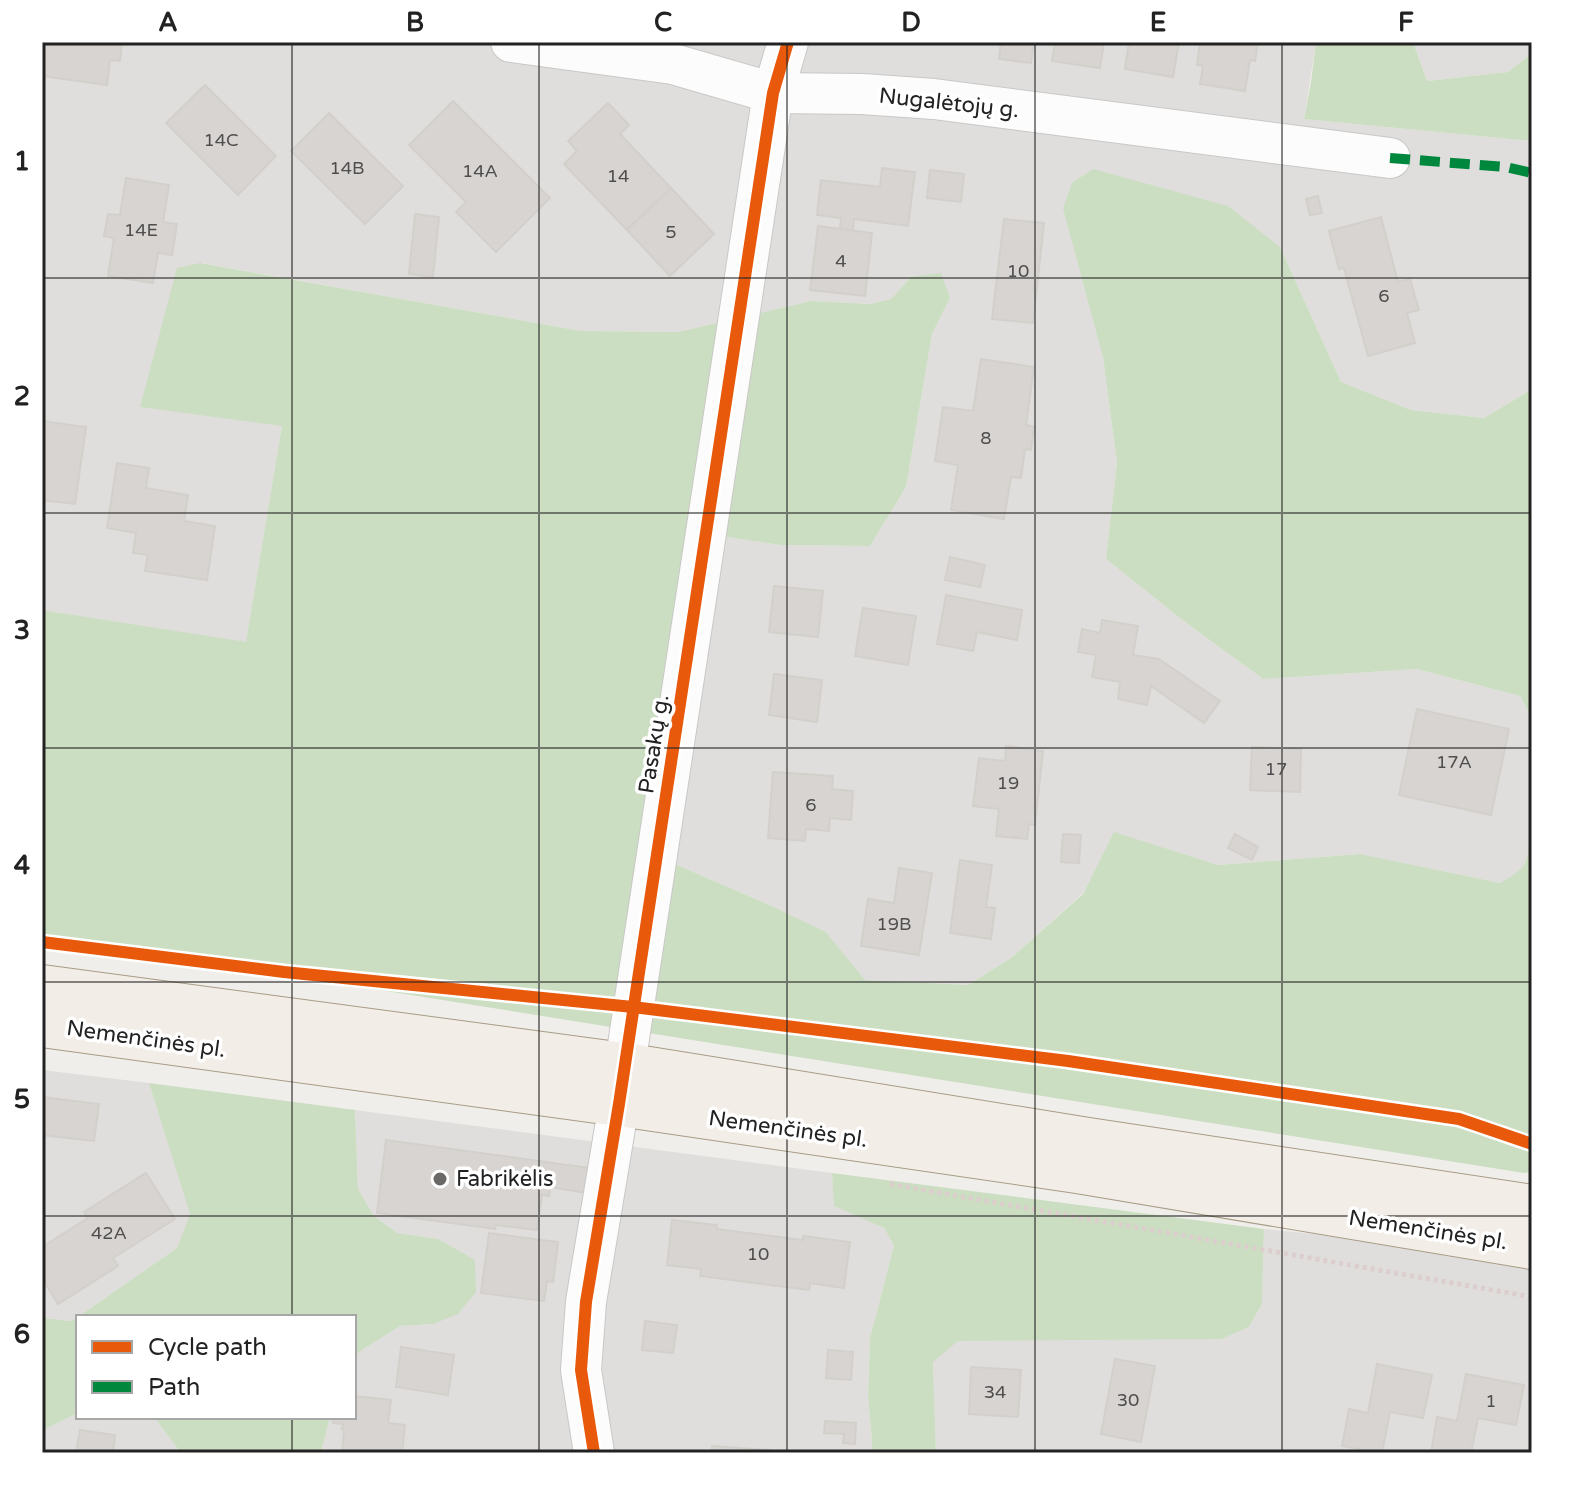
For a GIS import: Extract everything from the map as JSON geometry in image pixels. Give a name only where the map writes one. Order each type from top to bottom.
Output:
[{"type":"main road","name":"Nemenčinės pl.","points":[[42,987],[622,1085],[1077,1171],[1532,1247]]},
{"type":"main road","name":"Nemenčinės pl.","points":[[42,1025],[622,1085],[1088,1140],[1532,1207]]},
{"type":"street","name":"Nugalėtojų g.","points":[[511,42],[673,64],[773,93],[934,99],[1390,158]]},
{"type":"street","name":"Pasakų g.","points":[[594,1453],[581,1370],[586,1302],[622,1085],[773,93],[788,42]]},
{"type":"path","points":[[878,1182],[1532,1297]]},
{"type":"shaded area","points":[[42,42],[1316,42],[1304,119],[1532,141],[1532,389],[1484,418],[1411,410],[1341,382],[1280,247],[1103,357],[1117,463],[1106,559],[1263,679],[1417,669],[1520,696],[1532,718],[1532,831],[1529,853],[1521,872],[1500,883],[1359,854],[1218,865],[1115,833],[1083,893],[1011,958],[968,985],[865,980],[826,932],[638,848],[702,533],[780,545],[870,546],[906,487],[932,334],[950,298],[911,277],[891,299],[870,304],[811,301],[678,332],[581,331],[201,263],[282,426],[246,643],[42,610]]},
{"type":"shaded area","points":[[1413,42],[1532,42],[1532,53],[1508,72],[1427,81]]},
{"type":"shaded area","points":[[42,1070],[149,1083],[191,1214],[177,1248],[81,1315],[76,1315],[72,1321],[42,1318]]},
{"type":"shaded area","points":[[355,1110],[832,1173],[835,1206],[884,1228],[894,1246],[870,1338],[868,1397],[871,1453],[321,1453],[330,1419],[356,1419],[356,1357],[359,1352],[400,1326],[433,1324],[438,1239],[397,1233],[374,1216],[358,1189]]},
{"type":"shaded area","points":[[1264,1229],[1532,1256],[1532,1453],[936,1453],[933,1361],[958,1341],[1222,1338],[1249,1327],[1262,1304]]},
{"type":"shaded area","points":[[76,1414],[76,1419],[156,1419],[181,1453],[42,1453],[45,1429]]},
{"type":"green space","points":[[1316,42],[1413,42],[1427,81],[1508,72],[1532,53],[1532,141],[1304,119]]},
{"type":"green space","points":[[1093,169],[1228,206],[1280,247],[1341,382],[1411,410],[1484,418],[1532,389],[1532,718],[1520,696],[1417,669],[1263,679],[1106,559],[1117,463],[1103,357],[1063,208],[1072,183]]},
{"type":"green space","points":[[200,263],[581,331],[678,332],[811,301],[870,304],[891,299],[911,277],[941,273],[950,298],[932,334],[906,487],[870,546],[780,545],[702,533],[638,848],[826,932],[865,980],[968,985],[1011,958],[1083,894],[1114,832],[1218,865],[1360,854],[1500,883],[1525,863],[1532,831],[1532,1172],[42,936],[42,610],[246,642],[282,426],[140,407],[177,268]]},
{"type":"green space","points":[[149,1083],[355,1110],[358,1189],[374,1216],[397,1233],[438,1239],[475,1260],[476,1292],[458,1314],[433,1324],[400,1326],[356,1357],[356,1315],[81,1315],[177,1248],[190,1214]]},
{"type":"green space","points":[[832,1173],[1264,1229],[1262,1304],[1249,1327],[1221,1339],[958,1341],[933,1362],[936,1453],[871,1453],[868,1397],[870,1338],[894,1246],[884,1228],[834,1206]]},
{"type":"green space","points":[[42,1318],[72,1321],[76,1318],[76,1414],[45,1429],[42,1435]]},
{"type":"green space","points":[[156,1419],[330,1419],[321,1453],[181,1453]]},
{"type":"building","points":[[42,42],[122,42],[120,61],[110,60],[107,85],[42,76]]},
{"type":"building","points":[[1001,42],[1034,42],[1031,63],[999,59]]},
{"type":"building","points":[[1055,42],[1104,42],[1100,68],[1052,61]]},
{"type":"building","points":[[1129,42],[1179,42],[1173,77],[1125,69]]},
{"type":"building","points":[[1200,42],[1258,42],[1255,61],[1250,60],[1245,91],[1200,84],[1203,66],[1197,65]]},
{"type":"building","points":[[205,85],[276,156],[238,195],[166,123]]},
{"type":"building","points":[[453,101],[550,198],[496,252],[456,212],[466,202],[409,145]]},
{"type":"building","points":[[608,103],[629,125],[620,134],[671,188],[627,230],[564,164],[577,151],[568,141]]},
{"type":"building","points":[[329,113],[403,186],[365,224],[291,151]]},
{"type":"building","points":[[882,168],[915,172],[908,226],[854,219],[853,230],[840,228],[841,218],[817,215],[821,180],[880,187]]},
{"type":"building","points":[[930,170],[964,174],[961,202],[927,198]]},
{"type":"building","points":[[126,178],[169,185],[163,222],[177,224],[172,255],[158,253],[153,283],[108,276],[114,238],[104,236],[108,214],[120,215]]},
{"type":"building","points":[[671,188],[714,234],[670,276],[627,230]]},
{"type":"building","points":[[1318,196],[1322,213],[1310,215],[1306,199]]},
{"type":"building","points":[[415,214],[439,217],[433,277],[409,274]]},
{"type":"building","points":[[1381,217],[1398,282],[1410,279],[1419,310],[1407,313],[1415,343],[1368,356],[1344,268],[1339,269],[1329,231]]},
{"type":"building","points":[[1004,219],[1044,223],[1033,323],[992,319]]},
{"type":"building","points":[[818,226],[872,233],[865,296],[810,290]]},
{"type":"building","points":[[981,359],[1034,367],[1026,425],[1034,427],[1031,450],[1025,449],[1021,478],[1011,477],[1004,519],[951,510],[958,465],[935,461],[943,407],[973,411]]},
{"type":"building","points":[[42,421],[86,427],[75,504],[42,500]]},
{"type":"building","points":[[117,463],[149,468],[146,488],[188,495],[184,521],[215,526],[207,580],[145,571],[148,555],[133,553],[136,533],[107,528]]},
{"type":"building","points":[[950,557],[985,565],[980,587],[945,580]]},
{"type":"building","points":[[774,586],[823,591],[818,637],[769,632]]},
{"type":"building","points":[[946,595],[1022,610],[1017,640],[977,632],[973,651],[937,644]]},
{"type":"building","points":[[863,608],[916,616],[908,665],[855,656]]},
{"type":"building","points":[[1102,620],[1138,626],[1133,655],[1159,659],[1220,701],[1204,723],[1151,686],[1147,705],[1118,699],[1120,682],[1092,677],[1096,655],[1078,652],[1082,629],[1100,633]]},
{"type":"building","points":[[774,674],[822,680],[817,722],[769,715]]},
{"type":"building","points":[[1417,709],[1509,729],[1491,815],[1399,795]]},
{"type":"building","points":[[1006,746],[1043,751],[1035,825],[1029,824],[1027,839],[996,836],[999,809],[973,806],[979,758],[1005,761]]},
{"type":"building","points":[[1252,747],[1301,749],[1300,792],[1250,790]]},
{"type":"building","points":[[773,772],[833,776],[832,789],[853,791],[851,820],[830,818],[829,831],[806,829],[805,841],[768,838]]},
{"type":"building","points":[[1063,834],[1081,835],[1079,863],[1061,862]]},
{"type":"building","points":[[1235,834],[1258,847],[1252,860],[1228,848]]},
{"type":"building","points":[[960,860],[992,865],[986,907],[995,908],[991,939],[950,933]]},
{"type":"building","points":[[899,868],[932,873],[919,955],[861,946],[868,899],[894,903]]},
{"type":"building","points":[[42,1097],[99,1104],[94,1141],[42,1135]]},
{"type":"building","points":[[386,1140],[590,1168],[587,1193],[550,1187],[549,1196],[542,1195],[537,1230],[496,1225],[495,1229],[377,1213]]},
{"type":"building","points":[[146,1173],[175,1219],[113,1258],[118,1266],[58,1304],[42,1278],[42,1247],[88,1218],[84,1212]]},
{"type":"building","points":[[672,1220],[803,1240],[803,1236],[850,1242],[844,1288],[810,1283],[809,1290],[700,1276],[701,1269],[667,1265]]},
{"type":"building","points":[[489,1233],[558,1242],[553,1282],[547,1281],[544,1301],[481,1293]]},
{"type":"building","points":[[645,1321],[677,1325],[673,1353],[642,1350]]},
{"type":"building","points":[[401,1347],[454,1355],[448,1395],[396,1387]]},
{"type":"building","points":[[828,1350],[853,1352],[851,1380],[826,1378]]},
{"type":"building","points":[[1115,1359],[1155,1366],[1141,1442],[1101,1434]]},
{"type":"building","points":[[1377,1364],[1432,1375],[1423,1418],[1390,1412],[1382,1453],[1342,1446],[1349,1409],[1368,1413]]},
{"type":"building","points":[[971,1367],[1021,1370],[1018,1417],[969,1414]]},
{"type":"building","points":[[1466,1374],[1524,1385],[1516,1425],[1478,1418],[1471,1453],[1431,1453],[1437,1417],[1457,1421]]},
{"type":"building","points":[[356,1396],[391,1400],[388,1423],[405,1425],[402,1453],[342,1453],[343,1424],[333,1423],[334,1419],[356,1419]]},
{"type":"building","points":[[825,1421],[856,1423],[855,1444],[843,1443],[844,1434],[824,1433]]},
{"type":"building","points":[[80,1430],[115,1435],[113,1453],[76,1453]]},
{"type":"building","points":[[712,1446],[769,1450],[768,1453],[712,1453]]},
{"type":"marked path","points":[[1390,158],[1506,167],[1532,173]]},
{"type":"cycle path","points":[[594,1453],[581,1370],[586,1302],[773,93],[788,42]]},
{"type":"cycle path","points":[[42,942],[284,972],[633,1007],[1068,1061],[1459,1119],[1532,1144]]},
{"type":"place","name":"Fabrikėlis","points":[[440,1179]]}]
